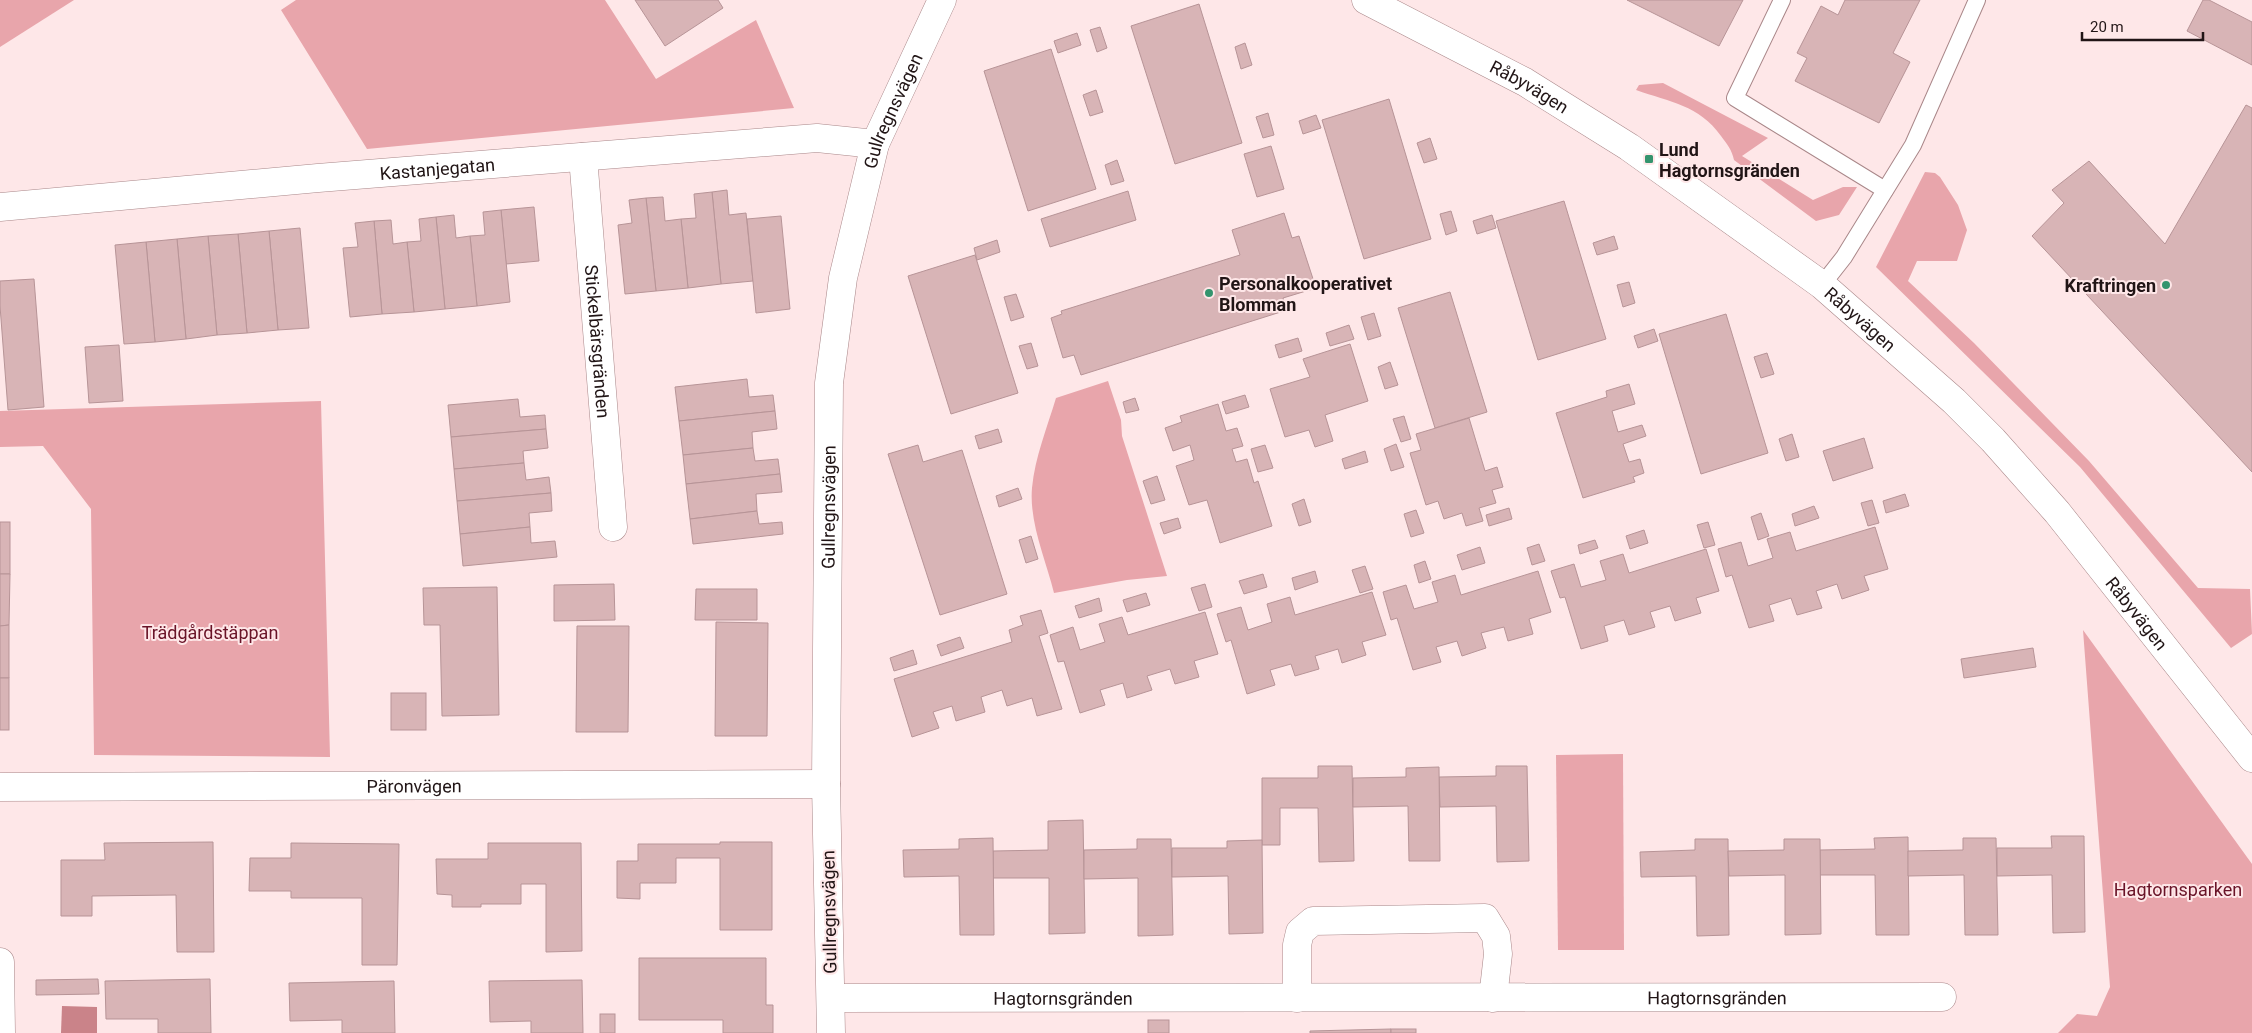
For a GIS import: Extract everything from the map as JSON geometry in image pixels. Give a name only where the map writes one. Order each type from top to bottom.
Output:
[{"type":"street","name":"Gullregnsvägen","points":[[831,1033],[826,784],[829,383],[843,278],[875,144],[942,0]]},
{"type":"street","name":"Råbyvägen","points":[[1366,0],[1525,82],[1629,146],[1822,285],[1954,401],[1992,440],[2057,512],[2252,758]]},
{"type":"street","name":"Kastanjegatan","points":[[0,207],[817,138],[875,144]]},
{"type":"street","name":"Stickelbärsgränden","points":[[583,157],[613,527]]},
{"type":"street","name":"Päronvägen","points":[[0,787],[826,784]]},
{"type":"street","points":[[1297,998],[1297,945],[1300,932],[1313,921],[1485,918],[1496,936],[1498,954],[1493,998]]},
{"type":"street","points":[[0,962],[1,1033]]},
{"type":"street","name":"Hagtornsgränden","points":[[831,998],[1942,997]]},
{"type":"lane","points":[[1782,0],[1736,98],[1885,190]]},
{"type":"lane","points":[[1822,285],[1844,257],[1913,145],[1977,0]]},
{"type":"green space","points":[[0,0],[74,0],[0,47]]},
{"type":"green space","points":[[296,0],[605,0],[656,79],[756,20],[794,108],[367,149],[281,10]]},
{"type":"green space","points":[[1663,83],[1768,138],[1742,156],[1813,200],[1843,187],[1857,187],[1839,215],[1816,221],[1734,160],[1731,150],[1703,117],[1683,106],[1636,90],[1639,85]]},
{"type":"green space","points":[[1925,172],[1935,173],[1940,177],[1958,205],[1967,230],[1957,261],[1917,261],[1908,281],[1974,343],[2089,461],[2198,588],[2250,589],[2252,634],[2231,648],[2080,467],[1876,267]]},
{"type":"green space","points":[[1108,381],[1121,420],[1122,436],[1167,576],[1127,580],[1054,593],[1033,515],[1032,488],[1039,454],[1056,398]]},
{"type":"green space","name":"Trädgårdstäppan","points":[[321,401],[330,757],[94,755],[91,509],[43,446],[0,447],[0,411]]},
{"type":"green space","name":"Hagtornsparken","points":[[2083,630],[2252,864],[2252,1033],[2058,1033],[2077,1014],[2097,1016],[2110,987]]},
{"type":"green space","points":[[1623,754],[1624,950],[1558,950],[1556,755]]},
{"type":"shaded area","points":[[62,1006],[97,1007],[97,1033],[61,1033]]},
{"type":"building","points":[[635,0],[718,0],[723,8],[665,46]]},
{"type":"building","points":[[1627,0],[1743,0],[1719,46]]},
{"type":"building","points":[[1845,0],[1920,0],[1893,53],[1910,62],[1879,123],[1795,81],[1807,58],[1797,53],[1821,6],[1838,15]]},
{"type":"building","points":[[2203,0],[2209,0],[2252,22],[2252,65],[2187,31]]},
{"type":"building","points":[[1199,4],[1242,143],[1175,164],[1131,26]]},
{"type":"building","points":[[1100,27],[1107,48],[1097,52],[1090,30]]},
{"type":"building","points":[[1077,33],[1081,45],[1058,53],[1054,41]]},
{"type":"building","points":[[1245,43],[1252,65],[1241,69],[1235,47]]},
{"type":"building","points":[[1051,49],[1096,189],[1028,211],[984,71]]},
{"type":"building","points":[[1096,90],[1103,112],[1090,116],[1083,95]]},
{"type":"building","points":[[1389,99],[1431,239],[1364,259],[1322,120]]},
{"type":"building","name":"Kraftringen","points":[[2246,105],[2252,108],[2252,472],[2032,236],[2064,203],[2052,190],[2089,161],[2165,244]]},
{"type":"building","points":[[1268,113],[1274,135],[1263,138],[1256,117]]},
{"type":"building","points":[[1316,115],[1321,128],[1303,134],[1299,121]]},
{"type":"building","points":[[1430,138],[1437,159],[1424,163],[1417,143]]},
{"type":"building","points":[[1271,146],[1284,189],[1257,197],[1244,154]]},
{"type":"building","points":[[1117,160],[1124,181],[1111,185],[1105,165]]},
{"type":"building","points":[[727,190],[729,215],[746,213],[753,281],[721,284],[712,192]]},
{"type":"building","points":[[1128,191],[1136,220],[1050,247],[1041,219]]},
{"type":"building","points":[[712,192],[721,284],[688,288],[681,219],[696,218],[694,194]]},
{"type":"building","points":[[663,197],[665,221],[681,219],[688,288],[656,291],[646,198]]},
{"type":"building","points":[[646,198],[656,291],[625,294],[618,225],[632,223],[629,200]]},
{"type":"building","points":[[1564,201],[1606,339],[1538,360],[1496,221]]},
{"type":"building","points":[[534,207],[539,261],[506,264],[501,210]]},
{"type":"building","points":[[501,210],[510,302],[477,306],[470,236],[485,235],[483,212]]},
{"type":"building","points":[[1451,211],[1457,231],[1446,235],[1440,214]]},
{"type":"building","name":"Personalkooperativet Blomman","points":[[1284,213],[1292,238],[1299,236],[1316,288],[1283,298],[1287,310],[1081,375],[1074,355],[1063,358],[1051,318],[1062,314],[1061,311],[1240,255],[1232,230]]},
{"type":"building","points":[[454,215],[456,238],[470,236],[477,306],[445,309],[436,217]]},
{"type":"building","points":[[1492,215],[1496,228],[1477,234],[1473,221]]},
{"type":"building","points":[[781,216],[790,309],[756,313],[747,219]]},
{"type":"building","points":[[436,217],[445,309],[414,312],[407,242],[421,241],[419,219]]},
{"type":"building","points":[[391,220],[393,244],[407,242],[414,312],[382,314],[374,221]]},
{"type":"building","points":[[374,221],[382,314],[350,317],[343,248],[358,247],[355,223]]},
{"type":"building","points":[[300,228],[309,328],[278,330],[269,231]]},
{"type":"building","points":[[269,231],[278,330],[247,333],[238,234]]},
{"type":"building","points":[[238,234],[247,333],[217,335],[208,236]]},
{"type":"building","points":[[208,236],[217,335],[186,339],[177,239]]},
{"type":"building","points":[[1614,236],[1618,249],[1597,255],[1593,243]]},
{"type":"building","points":[[177,239],[186,339],[155,342],[146,242]]},
{"type":"building","points":[[997,240],[1000,252],[977,260],[974,248]]},
{"type":"building","points":[[146,242],[155,342],[124,344],[115,245]]},
{"type":"building","points":[[975,255],[1018,393],[951,414],[908,276]]},
{"type":"building","points":[[34,279],[44,407],[8,410],[0,306],[0,281]]},
{"type":"building","points":[[1629,282],[1635,303],[1623,307],[1617,285]]},
{"type":"building","points":[[1450,292],[1487,412],[1435,428],[1398,308]]},
{"type":"building","points":[[1016,294],[1024,317],[1011,321],[1004,297]]},
{"type":"building","points":[[1374,313],[1381,336],[1368,340],[1361,317]]},
{"type":"building","points":[[1726,314],[1768,453],[1701,474],[1659,334]]},
{"type":"building","points":[[1349,325],[1354,339],[1330,346],[1326,333]]},
{"type":"building","points":[[1654,329],[1658,341],[1638,348],[1634,336]]},
{"type":"building","points":[[1298,338],[1302,351],[1279,358],[1275,345]]},
{"type":"building","points":[[1031,343],[1038,366],[1027,369],[1019,346]]},
{"type":"building","points":[[1350,344],[1368,401],[1325,415],[1333,441],[1315,447],[1309,430],[1285,437],[1270,389],[1310,377],[1303,359]]},
{"type":"building","points":[[119,345],[123,401],[89,403],[85,347]]},
{"type":"building","points":[[1767,353],[1774,374],[1761,378],[1754,357]]},
{"type":"building","points":[[1390,362],[1398,385],[1385,389],[1378,367]]},
{"type":"building","points":[[747,379],[749,397],[773,395],[775,411],[679,421],[675,387]]},
{"type":"building","points":[[1629,384],[1635,404],[1612,411],[1618,432],[1642,425],[1646,436],[1623,444],[1629,462],[1640,459],[1644,473],[1633,477],[1635,482],[1583,498],[1556,413],[1607,397],[1606,391]]},
{"type":"building","points":[[1245,395],[1249,407],[1226,414],[1222,402]]},
{"type":"building","points":[[1135,398],[1139,410],[1126,413],[1123,402]]},
{"type":"building","points":[[518,399],[520,417],[545,415],[546,429],[451,437],[448,405]]},
{"type":"building","points":[[1218,404],[1226,431],[1237,428],[1243,446],[1232,449],[1236,462],[1247,459],[1254,483],[1258,481],[1272,526],[1220,543],[1207,500],[1189,505],[1176,466],[1194,460],[1190,445],[1173,451],[1165,428],[1182,422],[1180,416]]},
{"type":"building","points":[[775,411],[777,429],[752,432],[753,448],[683,455],[679,421]]},
{"type":"building","points":[[1404,416],[1411,439],[1401,442],[1393,419]]},
{"type":"building","points":[[1469,418],[1485,471],[1497,467],[1503,487],[1492,490],[1496,503],[1479,508],[1483,521],[1466,526],[1462,513],[1444,519],[1438,501],[1426,505],[1410,453],[1421,450],[1416,434]]},
{"type":"building","points":[[546,429],[548,448],[523,451],[524,463],[454,469],[451,437]]},
{"type":"building","points":[[998,429],[1002,442],[979,449],[975,436]]},
{"type":"building","points":[[1792,434],[1799,457],[1786,461],[1779,439]]},
{"type":"building","points":[[1864,438],[1873,468],[1833,481],[1823,451]]},
{"type":"building","points":[[1396,444],[1404,467],[1391,471],[1384,449]]},
{"type":"building","points":[[918,445],[923,462],[962,450],[1007,594],[940,615],[888,454]]},
{"type":"building","points":[[1265,445],[1273,468],[1258,472],[1251,449]]},
{"type":"building","points":[[753,448],[755,461],[778,459],[780,474],[686,484],[683,455]]},
{"type":"building","points":[[1365,451],[1368,462],[1345,469],[1342,459]]},
{"type":"building","points":[[524,463],[526,480],[549,477],[551,493],[457,501],[454,469]]},
{"type":"building","points":[[780,474],[782,492],[756,494],[757,511],[690,519],[686,484]]},
{"type":"building","points":[[1157,476],[1165,500],[1151,504],[1143,481]]},
{"type":"building","points":[[1018,488],[1022,499],[999,507],[996,496]]},
{"type":"building","points":[[551,493],[552,511],[529,513],[530,527],[460,534],[457,501]]},
{"type":"building","points":[[1905,494],[1909,506],[1886,513],[1883,501]]},
{"type":"building","points":[[1304,499],[1311,522],[1299,526],[1292,504]]},
{"type":"building","points":[[1872,500],[1879,523],[1868,526],[1861,503]]},
{"type":"building","points":[[1814,506],[1819,518],[1795,526],[1792,514]]},
{"type":"building","points":[[1509,508],[1512,519],[1489,526],[1486,515]]},
{"type":"building","points":[[1416,510],[1424,533],[1411,537],[1404,514]]},
{"type":"building","points":[[757,511],[759,524],[782,522],[783,534],[693,544],[690,519]]},
{"type":"building","points":[[1761,513],[1769,536],[1758,540],[1751,517]]},
{"type":"building","points":[[1178,518],[1181,528],[1164,534],[1160,523]]},
{"type":"building","points":[[0,522],[10,522],[10,574],[0,574]]},
{"type":"building","points":[[1708,522],[1715,545],[1704,548],[1697,525]]},
{"type":"building","points":[[530,527],[531,543],[555,541],[557,557],[463,566],[460,534]]},
{"type":"building","points":[[1875,527],[1888,569],[1864,576],[1869,590],[1842,599],[1837,584],[1816,591],[1822,608],[1797,615],[1791,598],[1769,605],[1774,621],[1749,628],[1732,575],[1726,577],[1718,549],[1741,542],[1748,566],[1773,558],[1767,539],[1790,532],[1796,551]]},
{"type":"building","points":[[1644,530],[1648,543],[1630,549],[1626,536]]},
{"type":"building","points":[[1031,536],[1038,559],[1026,563],[1019,540]]},
{"type":"building","points":[[1595,540],[1598,548],[1580,554],[1578,545]]},
{"type":"building","points":[[1539,544],[1545,561],[1532,565],[1527,548]]},
{"type":"building","points":[[1480,547],[1485,563],[1462,570],[1457,555]]},
{"type":"building","points":[[1706,549],[1719,591],[1696,598],[1701,613],[1675,621],[1670,606],[1650,612],[1655,627],[1629,635],[1624,620],[1604,626],[1608,641],[1581,649],[1565,597],[1560,598],[1551,571],[1574,564],[1581,587],[1606,580],[1600,561],[1623,554],[1629,573]]},
{"type":"building","points":[[1425,561],[1431,579],[1419,583],[1414,565]]},
{"type":"building","points":[[1365,566],[1373,589],[1360,593],[1352,570]]},
{"type":"building","points":[[1315,571],[1318,582],[1295,590],[1292,578]]},
{"type":"building","points":[[1538,571],[1551,612],[1529,619],[1533,634],[1508,641],[1504,627],[1481,633],[1486,648],[1462,656],[1457,641],[1436,647],[1441,662],[1413,670],[1397,618],[1391,620],[1383,592],[1406,585],[1414,609],[1438,602],[1432,582],[1455,575],[1461,595]]},
{"type":"building","points":[[0,574],[10,574],[9,625],[0,626]]},
{"type":"building","points":[[1263,574],[1267,587],[1244,594],[1239,581]]},
{"type":"building","points":[[614,584],[615,620],[554,621],[554,585]]},
{"type":"building","points":[[1205,584],[1212,607],[1199,611],[1191,588]]},
{"type":"building","points":[[497,587],[499,715],[442,716],[440,625],[424,625],[423,588]]},
{"type":"building","points":[[696,589],[757,589],[757,620],[695,620]]},
{"type":"building","points":[[1372,592],[1386,635],[1362,642],[1366,655],[1342,663],[1338,649],[1315,656],[1319,669],[1295,676],[1291,664],[1270,670],[1275,685],[1247,694],[1231,640],[1226,642],[1217,614],[1241,607],[1248,630],[1272,622],[1267,604],[1290,597],[1295,615]]},
{"type":"building","points":[[1146,593],[1150,605],[1127,612],[1123,600]]},
{"type":"building","points":[[1099,598],[1102,611],[1079,618],[1075,606]]},
{"type":"building","points":[[1041,610],[1048,633],[1039,636],[1062,709],[1037,716],[1032,698],[1007,706],[1002,690],[981,697],[985,712],[956,721],[952,706],[933,712],[939,728],[912,737],[894,679],[1012,642],[1009,630],[1023,625],[1020,616]]},
{"type":"building","points":[[1205,612],[1218,654],[1194,661],[1199,677],[1175,684],[1170,669],[1147,676],[1152,690],[1127,698],[1123,683],[1100,690],[1105,705],[1080,713],[1064,661],[1058,662],[1050,635],[1073,627],[1080,650],[1105,642],[1099,624],[1122,617],[1128,635]]},
{"type":"building","points":[[716,622],[768,623],[767,736],[715,736]]},
{"type":"building","points":[[9,625],[9,678],[0,678],[0,626]]},
{"type":"building","points":[[577,626],[629,626],[628,732],[576,732]]},
{"type":"building","points":[[960,637],[964,648],[941,656],[937,645]]},
{"type":"building","points":[[2033,648],[2036,667],[1964,678],[1961,659]]},
{"type":"building","points":[[913,650],[917,664],[894,671],[890,658]]},
{"type":"building","points":[[0,678],[9,678],[9,730],[0,730]]},
{"type":"building","points":[[391,693],[426,693],[426,730],[391,730]]},
{"type":"building","points":[[1318,766],[1352,766],[1354,861],[1319,862],[1318,808],[1280,808],[1280,845],[1262,845],[1262,778],[1318,778]]},
{"type":"building","points":[[1496,766],[1527,766],[1529,861],[1497,862],[1496,806],[1440,807],[1439,777],[1496,776]]},
{"type":"building","points":[[1439,767],[1440,861],[1409,861],[1408,806],[1353,807],[1353,778],[1406,777],[1406,768]]},
{"type":"building","points":[[1083,820],[1085,933],[1049,934],[1049,878],[993,878],[993,851],[1048,850],[1048,821]]},
{"type":"building","points":[[2051,836],[2084,836],[2085,932],[2053,933],[2052,875],[1997,876],[1997,848],[2052,848]]},
{"type":"building","points":[[1908,837],[1909,935],[1876,935],[1875,875],[1820,875],[1820,850],[1875,849],[1874,838]]},
{"type":"building","points":[[993,838],[994,935],[960,935],[959,876],[904,877],[903,850],[959,849],[959,839]]},
{"type":"building","points":[[1963,838],[1996,838],[1998,935],[1965,935],[1964,875],[1908,876],[1908,851],[1963,850]]},
{"type":"building","points":[[1137,839],[1171,839],[1173,935],[1138,936],[1138,878],[1084,879],[1084,850],[1137,849]]},
{"type":"building","points":[[1695,839],[1728,839],[1729,935],[1697,936],[1696,876],[1641,877],[1640,852],[1695,850]]},
{"type":"building","points":[[1784,839],[1820,839],[1821,934],[1785,935],[1785,875],[1729,876],[1728,851],[1784,850]]},
{"type":"building","points":[[1262,840],[1263,933],[1229,934],[1228,876],[1172,877],[1172,848],[1227,848],[1227,841]]},
{"type":"building","points":[[213,842],[214,952],[177,952],[176,895],[92,896],[92,916],[61,916],[61,860],[105,860],[104,843]]},
{"type":"building","points":[[720,842],[772,842],[772,930],[720,930],[720,858],[676,858],[676,883],[640,883],[640,899],[617,898],[617,861],[638,861],[638,844],[720,844]]},
{"type":"building","points":[[291,843],[399,844],[397,965],[362,965],[362,898],[291,898],[291,891],[249,891],[250,858],[291,858]]},
{"type":"building","points":[[488,843],[581,843],[582,951],[546,952],[546,884],[521,884],[521,904],[481,904],[481,907],[452,907],[452,895],[437,894],[436,859],[488,859]]},
{"type":"building","points":[[639,958],[766,958],[766,1005],[773,1005],[773,1033],[723,1033],[723,1020],[639,1020]]},
{"type":"building","points":[[98,979],[99,994],[36,995],[36,980]]},
{"type":"building","points":[[210,979],[211,1033],[158,1033],[158,1019],[106,1019],[105,981]]},
{"type":"building","points":[[582,980],[583,1033],[531,1033],[531,1021],[490,1022],[489,981]]},
{"type":"building","points":[[394,981],[395,1033],[342,1033],[342,1020],[290,1021],[289,983]]},
{"type":"building","points":[[600,1014],[615,1014],[615,1033],[600,1033]]},
{"type":"building","points":[[1148,1020],[1169,1020],[1169,1033],[1148,1033]]},
{"type":"building","points":[[1391,1029],[1391,1033],[1310,1033],[1310,1031]]},
{"type":"building","points":[[1391,1029],[1416,1029],[1416,1033],[1391,1033]]},
{"type":"place","name":"Lund Hagtornsgränden","points":[[1649,159]]},
{"type":"place","name":"Kraftringen","points":[[2166,285]]},
{"type":"place","name":"Personalkooperativet Blomman","points":[[1209,293]]}]
